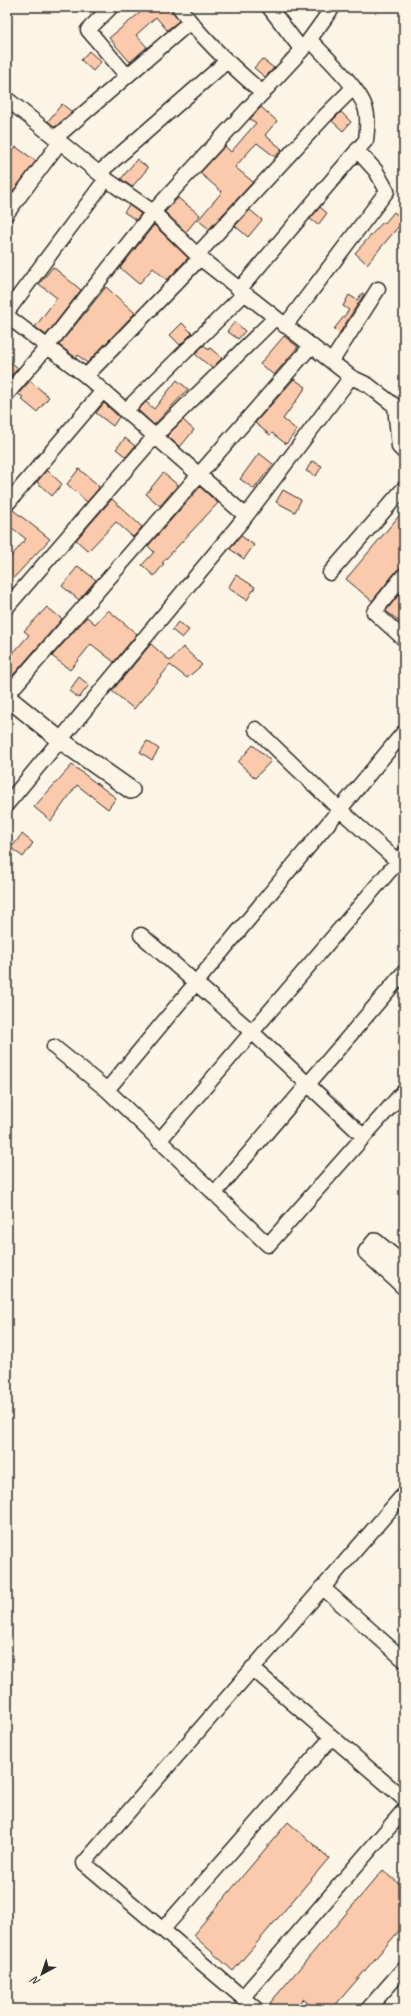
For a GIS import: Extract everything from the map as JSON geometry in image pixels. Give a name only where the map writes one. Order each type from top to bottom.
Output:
[{"type":"street","points":[[111,7],[88,30],[127,76]]},
{"type":"street","points":[[179,7],[190,22],[226,62],[263,93]]},
{"type":"street","points":[[125,411],[242,292],[366,140],[368,126],[365,106],[353,88],[306,45],[269,7]]},
{"type":"street","points":[[7,394],[47,347],[153,212],[306,45],[330,8]]},
{"type":"street","points":[[7,213],[58,140],[127,76],[190,22]]},
{"type":"street","points":[[7,312],[102,176],[226,62]]},
{"type":"street","points":[[86,376],[198,257],[325,116],[353,88]]},
{"type":"street","points":[[7,99],[102,176],[153,212],[198,257],[280,322],[351,377],[368,385],[396,406],[399,447],[404,452]]},
{"type":"street","points":[[7,607],[155,436],[280,322],[387,191],[376,171],[357,150]]},
{"type":"street","points":[[332,361],[378,289]]},
{"type":"street","points":[[7,316],[86,376],[102,392],[155,436],[246,516]]},
{"type":"street","points":[[131,790],[60,740],[7,696],[198,474],[311,346]]},
{"type":"street","points":[[7,804],[246,516],[351,377]]},
{"type":"street","points":[[7,504],[102,392]]},
{"type":"street","points":[[330,573],[404,488]]},
{"type":"street","points":[[404,575],[374,612],[404,639]]},
{"type":"street","points":[[160,1141],[252,1032],[402,861],[339,809],[256,729]]},
{"type":"street","points":[[106,1090],[404,732]]},
{"type":"street","points":[[141,935],[252,1032],[364,1137]]},
{"type":"street","points":[[214,1194],[404,972]]},
{"type":"street","points":[[54,1047],[106,1090],[268,1245],[404,1091]]},
{"type":"street","points":[[404,1266],[375,1242],[367,1252],[404,1286]]},
{"type":"street","points":[[256,2009],[84,1863],[404,1494]]},
{"type":"street","points":[[322,1587],[402,1655]]},
{"type":"street","points":[[252,1668],[404,1798]]},
{"type":"street","points":[[163,1929],[332,1737]]},
{"type":"street","points":[[242,1997],[404,1810]]},
{"type":"street","points":[[368,2009],[404,1968]]},
{"type":"building","points":[[147,7],[171,7],[179,21],[167,30],[156,17],[136,35],[147,47],[130,62],[109,38]]},
{"type":"building","points":[[89,51],[101,62],[93,71],[81,60]]},
{"type":"building","points":[[262,59],[274,68],[265,77],[254,68]]},
{"type":"building","points":[[62,104],[72,112],[55,127],[48,121]]},
{"type":"building","points":[[261,107],[277,121],[265,135],[282,149],[275,157],[257,143],[252,148],[235,167],[253,182],[209,229],[198,220],[222,192],[200,173],[225,146],[231,152],[256,123],[250,119]]},
{"type":"building","points":[[341,112],[351,122],[343,131],[332,121]]},
{"type":"building","points":[[16,147],[36,161],[7,199],[7,160]]},
{"type":"building","points":[[137,159],[148,168],[132,187],[121,179]]},
{"type":"building","points":[[178,198],[200,215],[186,232],[165,212]]},
{"type":"building","points":[[129,205],[141,214],[136,220],[124,212]]},
{"type":"building","points":[[320,207],[327,213],[318,225],[310,219]]},
{"type":"building","points":[[250,210],[262,220],[248,237],[235,226]]},
{"type":"building","points":[[394,212],[404,220],[367,264],[355,253]]},
{"type":"building","points":[[154,225],[188,258],[167,280],[153,268],[139,284],[120,268]]},
{"type":"building","points":[[53,267],[81,290],[46,335],[35,327],[57,298],[39,284]]},
{"type":"building","points":[[106,287],[135,313],[87,363],[78,355],[76,358],[59,345]]},
{"type":"building","points":[[362,293],[364,294],[339,334],[334,329],[349,310],[343,306],[349,295],[357,300]]},
{"type":"building","points":[[235,322],[245,331],[238,339],[227,331]]},
{"type":"building","points":[[182,323],[192,333],[180,345],[170,335]]},
{"type":"building","points":[[284,336],[298,347],[274,375],[260,364]]},
{"type":"building","points":[[204,345],[222,358],[212,368],[195,354]]},
{"type":"building","points":[[7,359],[18,368],[7,381]]},
{"type":"building","points":[[294,379],[306,387],[283,419],[297,430],[286,444],[272,433],[270,435],[255,423]]},
{"type":"building","points":[[177,380],[188,389],[154,425],[138,410],[146,402],[154,409]]},
{"type":"building","points":[[30,381],[49,397],[37,412],[21,399],[23,397],[18,394]]},
{"type":"building","points":[[104,403],[119,417],[113,426],[96,413]]},
{"type":"building","points":[[183,420],[194,430],[180,447],[167,436]]},
{"type":"building","points":[[125,438],[135,446],[126,457],[116,449]]},
{"type":"building","points":[[259,453],[273,464],[254,489],[240,479]]},
{"type":"building","points":[[312,461],[322,466],[316,476],[306,471]]},
{"type":"building","points":[[79,469],[98,485],[99,488],[87,502],[67,484]]},
{"type":"building","points":[[47,470],[62,484],[52,496],[37,482]]},
{"type":"building","points":[[163,473],[178,485],[160,506],[146,494]]},
{"type":"building","points":[[200,487],[218,503],[162,563],[164,564],[154,576],[142,565],[154,552],[148,546]]},
{"type":"building","points":[[283,490],[301,500],[295,512],[276,502]]},
{"type":"building","points":[[112,499],[142,527],[133,537],[116,522],[88,551],[76,540]]},
{"type":"building","points":[[13,510],[50,539],[7,585],[7,561],[26,539],[7,524],[7,512]]},
{"type":"building","points":[[404,510],[404,567],[397,570],[372,601],[346,579]]},
{"type":"building","points":[[241,536],[254,545],[244,559],[230,549]]},
{"type":"building","points":[[78,566],[96,580],[79,600],[62,586]]},
{"type":"building","points":[[236,575],[255,587],[247,600],[228,588]]},
{"type":"building","points":[[404,588],[404,625],[386,611]]},
{"type":"building","points":[[47,607],[62,619],[7,682],[7,660],[29,635],[24,631]]},
{"type":"building","points":[[108,610],[137,634],[114,662],[91,644],[70,670],[52,656],[87,617],[95,624]]},
{"type":"building","points":[[178,622],[189,630],[182,638],[172,630]]},
{"type":"building","points":[[151,644],[170,661],[183,647],[202,665],[187,678],[170,665],[134,709],[112,691]]},
{"type":"building","points":[[79,677],[89,685],[79,698],[69,691]]},
{"type":"building","points":[[147,741],[159,749],[152,760],[140,752]]},
{"type":"building","points":[[253,745],[271,761],[255,778],[238,762]]},
{"type":"building","points":[[72,765],[116,798],[108,809],[77,785],[51,821],[34,807]]},
{"type":"building","points":[[22,834],[33,843],[23,857],[11,848]]},
{"type":"building","points":[[288,1822],[329,1858],[233,1971],[193,1935]]},
{"type":"building","points":[[383,1870],[404,1888],[404,1925],[332,2009],[315,2009],[303,1999],[294,2009],[278,2009],[270,2003]]}]
